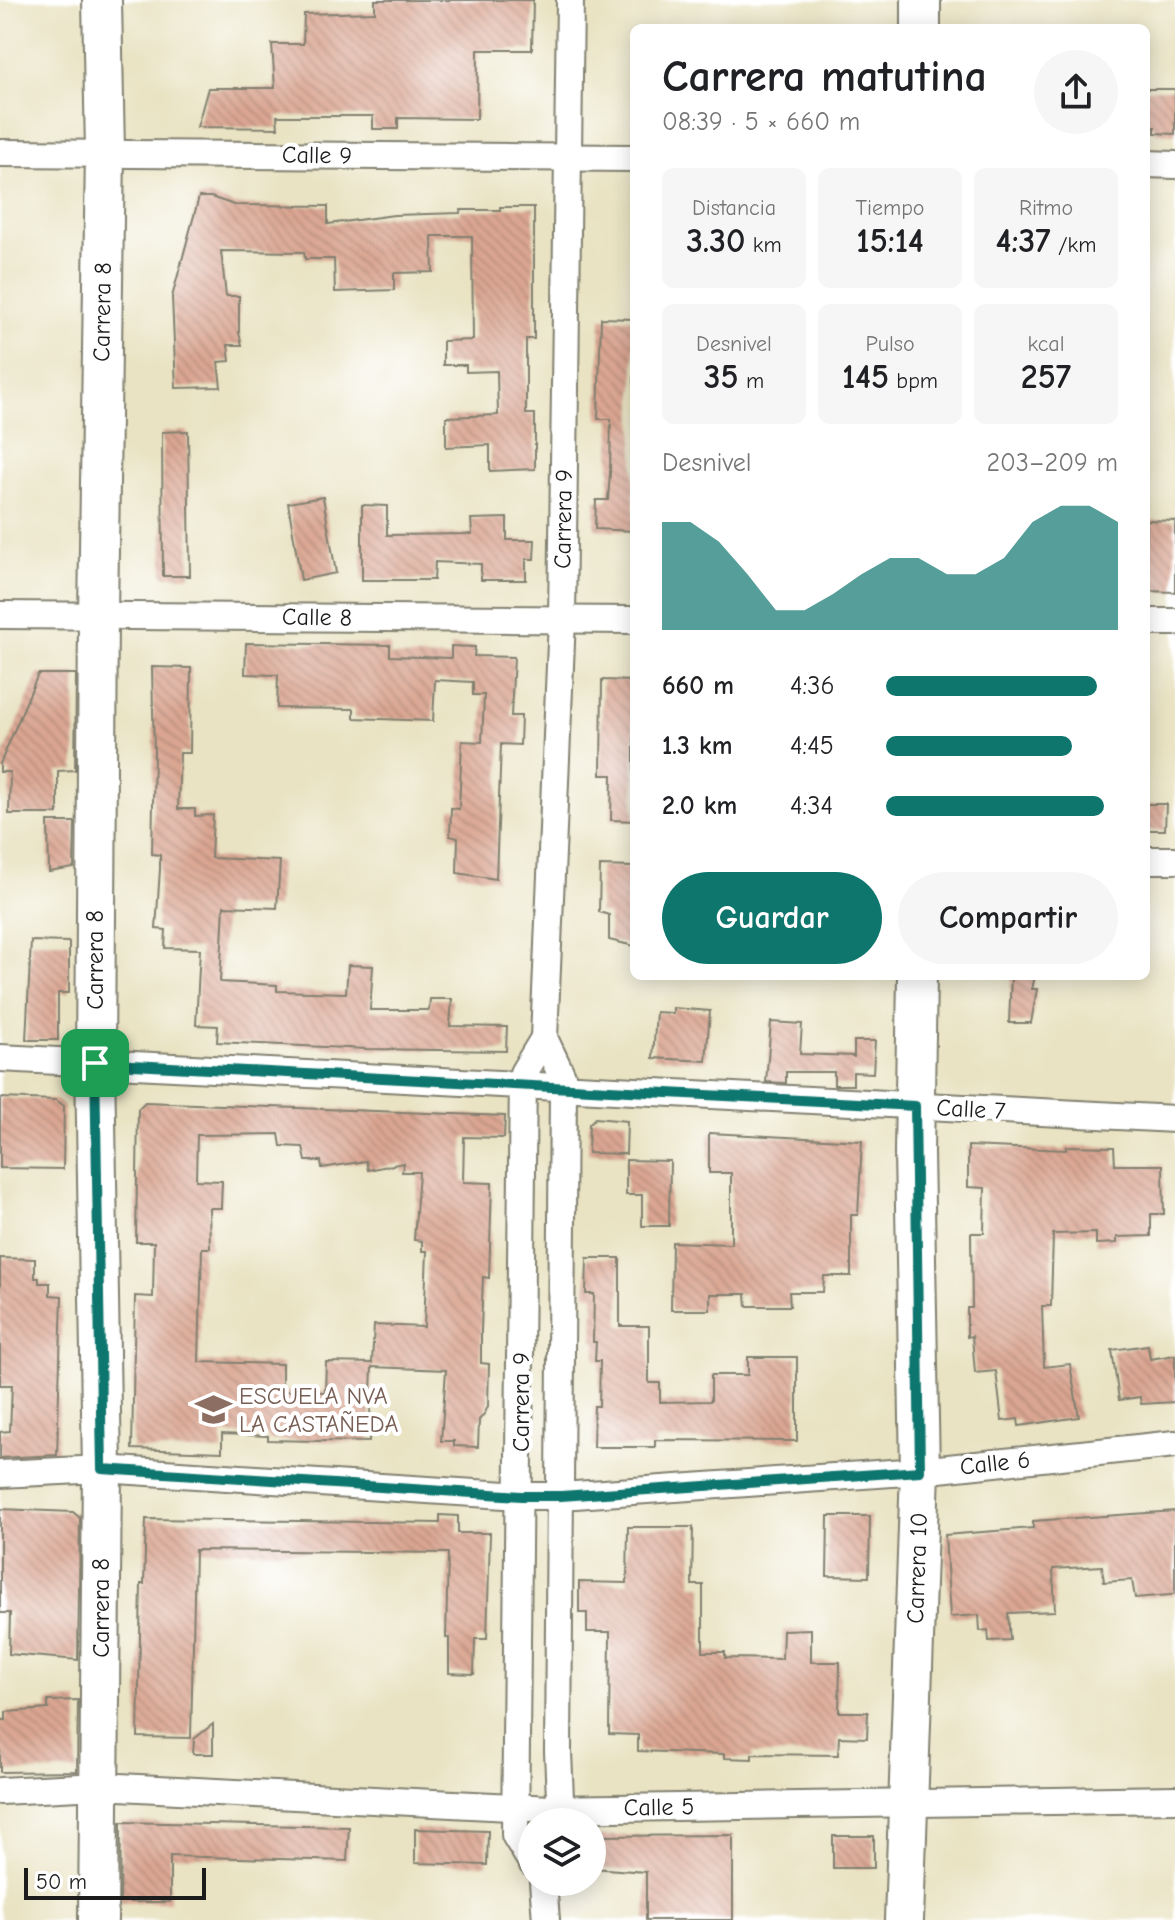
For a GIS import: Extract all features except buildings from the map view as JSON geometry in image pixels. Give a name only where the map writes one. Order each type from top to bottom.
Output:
[{"type":"street","name":"Carrera 8","points":[[98,1920],[102,1469],[95,1063],[105,152],[102,0]]},
{"type":"street","name":"Carrera 9","points":[[560,1808],[563,1088],[562,1076],[544,1038],[562,619],[570,0]]},
{"type":"street","points":[[921,0],[921,24]]},
{"type":"street","name":"Calle 9","points":[[0,153],[630,158]]},
{"type":"street","points":[[1150,164],[1175,165]]},
{"type":"street","name":"Calle 8","points":[[0,615],[630,620]]},
{"type":"street","points":[[1150,622],[1175,622]]},
{"type":"street","points":[[1150,860],[1175,860]]},
{"type":"street","name":"Carrera 10","points":[[904,1920],[920,1471],[915,1106],[917,980]]},
{"type":"street","name":"Carrera 9","points":[[518,1840],[515,1835],[515,1808],[521,1496],[523,1073],[544,1038]]},
{"type":"street","name":"Calle 7","points":[[0,1058],[1175,1119]]},
{"type":"street","name":"Calle 6","points":[[0,1474],[102,1469],[561,1496],[920,1471],[1175,1444]]},
{"type":"street","name":"Calle 5","points":[[0,1791],[100,1786],[518,1809]]},
{"type":"street","name":"Calle 5","points":[[606,1814],[908,1802],[1175,1799]]},
{"type":"street","points":[[544,1896],[546,1920]]},
{"type":"place","name":"ESCUELA NVA LA CASTAÑEDA","points":[[213,1410]]},
{"type":"route","points":[[95,1063],[915,1106],[920,1471],[561,1496],[521,1496],[102,1469],[95,1063]]}]
